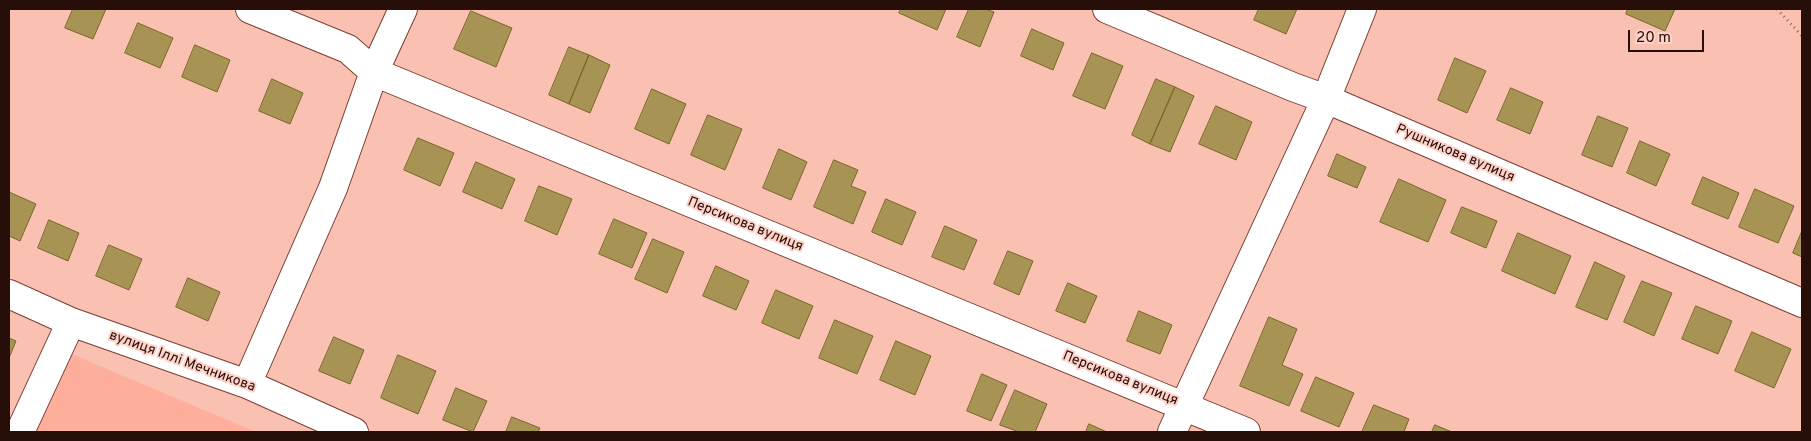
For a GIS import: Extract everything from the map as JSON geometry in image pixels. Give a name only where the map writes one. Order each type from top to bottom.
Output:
[{"type":"street","name":"Персикова вулиця","points":[[250,9],[348,50],[374,72],[1246,432]]},
{"type":"street","points":[[248,384],[333,188],[374,72],[402,9]]},
{"type":"street","name":"Рушникова вулиця","points":[[1107,9],[1326,99],[1802,303]]},
{"type":"street","points":[[1172,432],[1326,99],[1362,9]]},
{"type":"street","name":"вулиця Іллі Мечникова","points":[[9,294],[71,322],[248,384],[354,432]]},
{"type":"street","points":[[20,432],[71,322]]},
{"type":"path","points":[[1777,9],[1802,36]]},
{"type":"shaded area","points":[[69,353],[256,432],[36,432]]},
{"type":"building","points":[[73,9],[106,9],[93,39],[65,28]]},
{"type":"building","points":[[901,9],[946,9],[937,30],[899,13]]},
{"type":"building","points":[[969,9],[985,9],[994,12],[980,47],[957,37]]},
{"type":"building","points":[[1259,9],[1297,9],[1286,34],[1254,20]]},
{"type":"building","points":[[1628,9],[1675,9],[1665,31],[1626,14]]},
{"type":"building","points":[[471,11],[512,28],[496,67],[454,49]]},
{"type":"building","points":[[138,23],[173,38],[160,68],[125,53]]},
{"type":"building","points":[[1032,29],[1064,43],[1053,70],[1021,56]]},
{"type":"building","points":[[195,45],[230,60],[217,92],[182,77]]},
{"type":"building","points":[[569,47],[589,55],[569,104],[549,95]]},
{"type":"building","points":[[1092,53],[1123,66],[1105,109],[1073,96]]},
{"type":"building","points":[[589,55],[610,65],[590,113],[569,104]]},
{"type":"building","points":[[1455,58],[1486,71],[1467,113],[1438,100]]},
{"type":"building","points":[[272,79],[303,93],[290,124],[259,111]]},
{"type":"building","points":[[1156,79],[1175,87],[1150,144],[1132,135]]},
{"type":"building","points":[[1175,87],[1194,96],[1170,152],[1150,144]]},
{"type":"building","points":[[1511,88],[1543,102],[1530,134],[1497,120]]},
{"type":"building","points":[[652,89],[686,104],[669,144],[635,129]]},
{"type":"building","points":[[1216,106],[1252,122],[1236,160],[1199,144]]},
{"type":"building","points":[[708,115],[742,129],[725,170],[691,155]]},
{"type":"building","points":[[1598,116],[1628,128],[1612,167],[1582,155]]},
{"type":"building","points":[[418,138],[454,153],[440,186],[404,170]]},
{"type":"building","points":[[1640,141],[1670,154],[1656,186],[1627,173]]},
{"type":"building","points":[[779,149],[807,162],[791,200],[763,188]]},
{"type":"building","points":[[1337,154],[1366,167],[1357,188],[1328,176]]},
{"type":"building","points":[[834,160],[858,170],[851,186],[866,192],[853,224],[814,207]]},
{"type":"building","points":[[476,162],[515,179],[502,209],[463,192]]},
{"type":"building","points":[[1703,177],[1739,193],[1728,219],[1692,204]]},
{"type":"building","points":[[1399,179],[1446,200],[1428,242],[1380,222]]},
{"type":"building","points":[[539,186],[572,199],[557,235],[525,221]]},
{"type":"building","points":[[1755,189],[1794,206],[1778,243],[1739,227]]},
{"type":"building","points":[[9,192],[36,204],[20,241],[9,236]]},
{"type":"building","points":[[886,199],[916,212],[902,245],[872,232]]},
{"type":"building","points":[[1462,207],[1497,221],[1486,248],[1451,233]]},
{"type":"building","points":[[614,219],[647,233],[632,268],[599,254]]},
{"type":"building","points":[[49,220],[79,233],[68,261],[38,248]]},
{"type":"building","points":[[945,226],[977,240],[964,270],[932,257]]},
{"type":"building","points":[[1802,231],[1802,257],[1793,253]]},
{"type":"building","points":[[1518,233],[1571,256],[1555,294],[1502,271]]},
{"type":"building","points":[[653,239],[684,252],[667,293],[635,279]]},
{"type":"building","points":[[109,245],[142,259],[129,290],[96,276]]},
{"type":"building","points":[[1008,251],[1033,261],[1019,295],[994,284]]},
{"type":"building","points":[[1595,262],[1625,276],[1607,320],[1576,307]]},
{"type":"building","points":[[716,266],[749,281],[736,310],[703,296]]},
{"type":"building","points":[[188,278],[220,292],[208,321],[176,307]]},
{"type":"building","points":[[1642,281],[1672,293],[1654,336],[1624,322]]},
{"type":"building","points":[[1068,283],[1097,296],[1085,323],[1056,311]]},
{"type":"building","points":[[776,290],[813,306],[799,339],[762,323]]},
{"type":"building","points":[[1696,306],[1732,321],[1718,354],[1682,339]]},
{"type":"building","points":[[1139,311],[1172,325],[1160,354],[1127,341]]},
{"type":"building","points":[[1269,317],[1297,329],[1282,365],[1303,374],[1289,406],[1240,386]]},
{"type":"building","points":[[835,320],[873,336],[857,374],[819,358]]},
{"type":"building","points":[[1752,332],[1791,349],[1774,388],[1735,371]]},
{"type":"building","points":[[334,337],[364,350],[350,384],[319,371]]},
{"type":"building","points":[[9,338],[16,341],[9,358]]},
{"type":"building","points":[[896,341],[931,356],[915,395],[880,380]]},
{"type":"building","points":[[398,355],[436,371],[418,414],[381,398]]},
{"type":"building","points":[[982,374],[1007,385],[991,421],[967,411]]},
{"type":"building","points":[[1316,377],[1354,393],[1339,427],[1301,411]]},
{"type":"building","points":[[456,388],[487,401],[473,432],[443,420]]},
{"type":"building","points":[[1015,390],[1047,404],[1035,432],[1019,432],[1000,425]]},
{"type":"building","points":[[1374,405],[1409,419],[1404,432],[1362,432]]},
{"type":"building","points":[[512,417],[540,428],[538,432],[506,432]]},
{"type":"building","points":[[1089,424],[1107,432],[1086,432]]},
{"type":"building","points":[[1435,425],[1452,432],[1432,432]]}]
